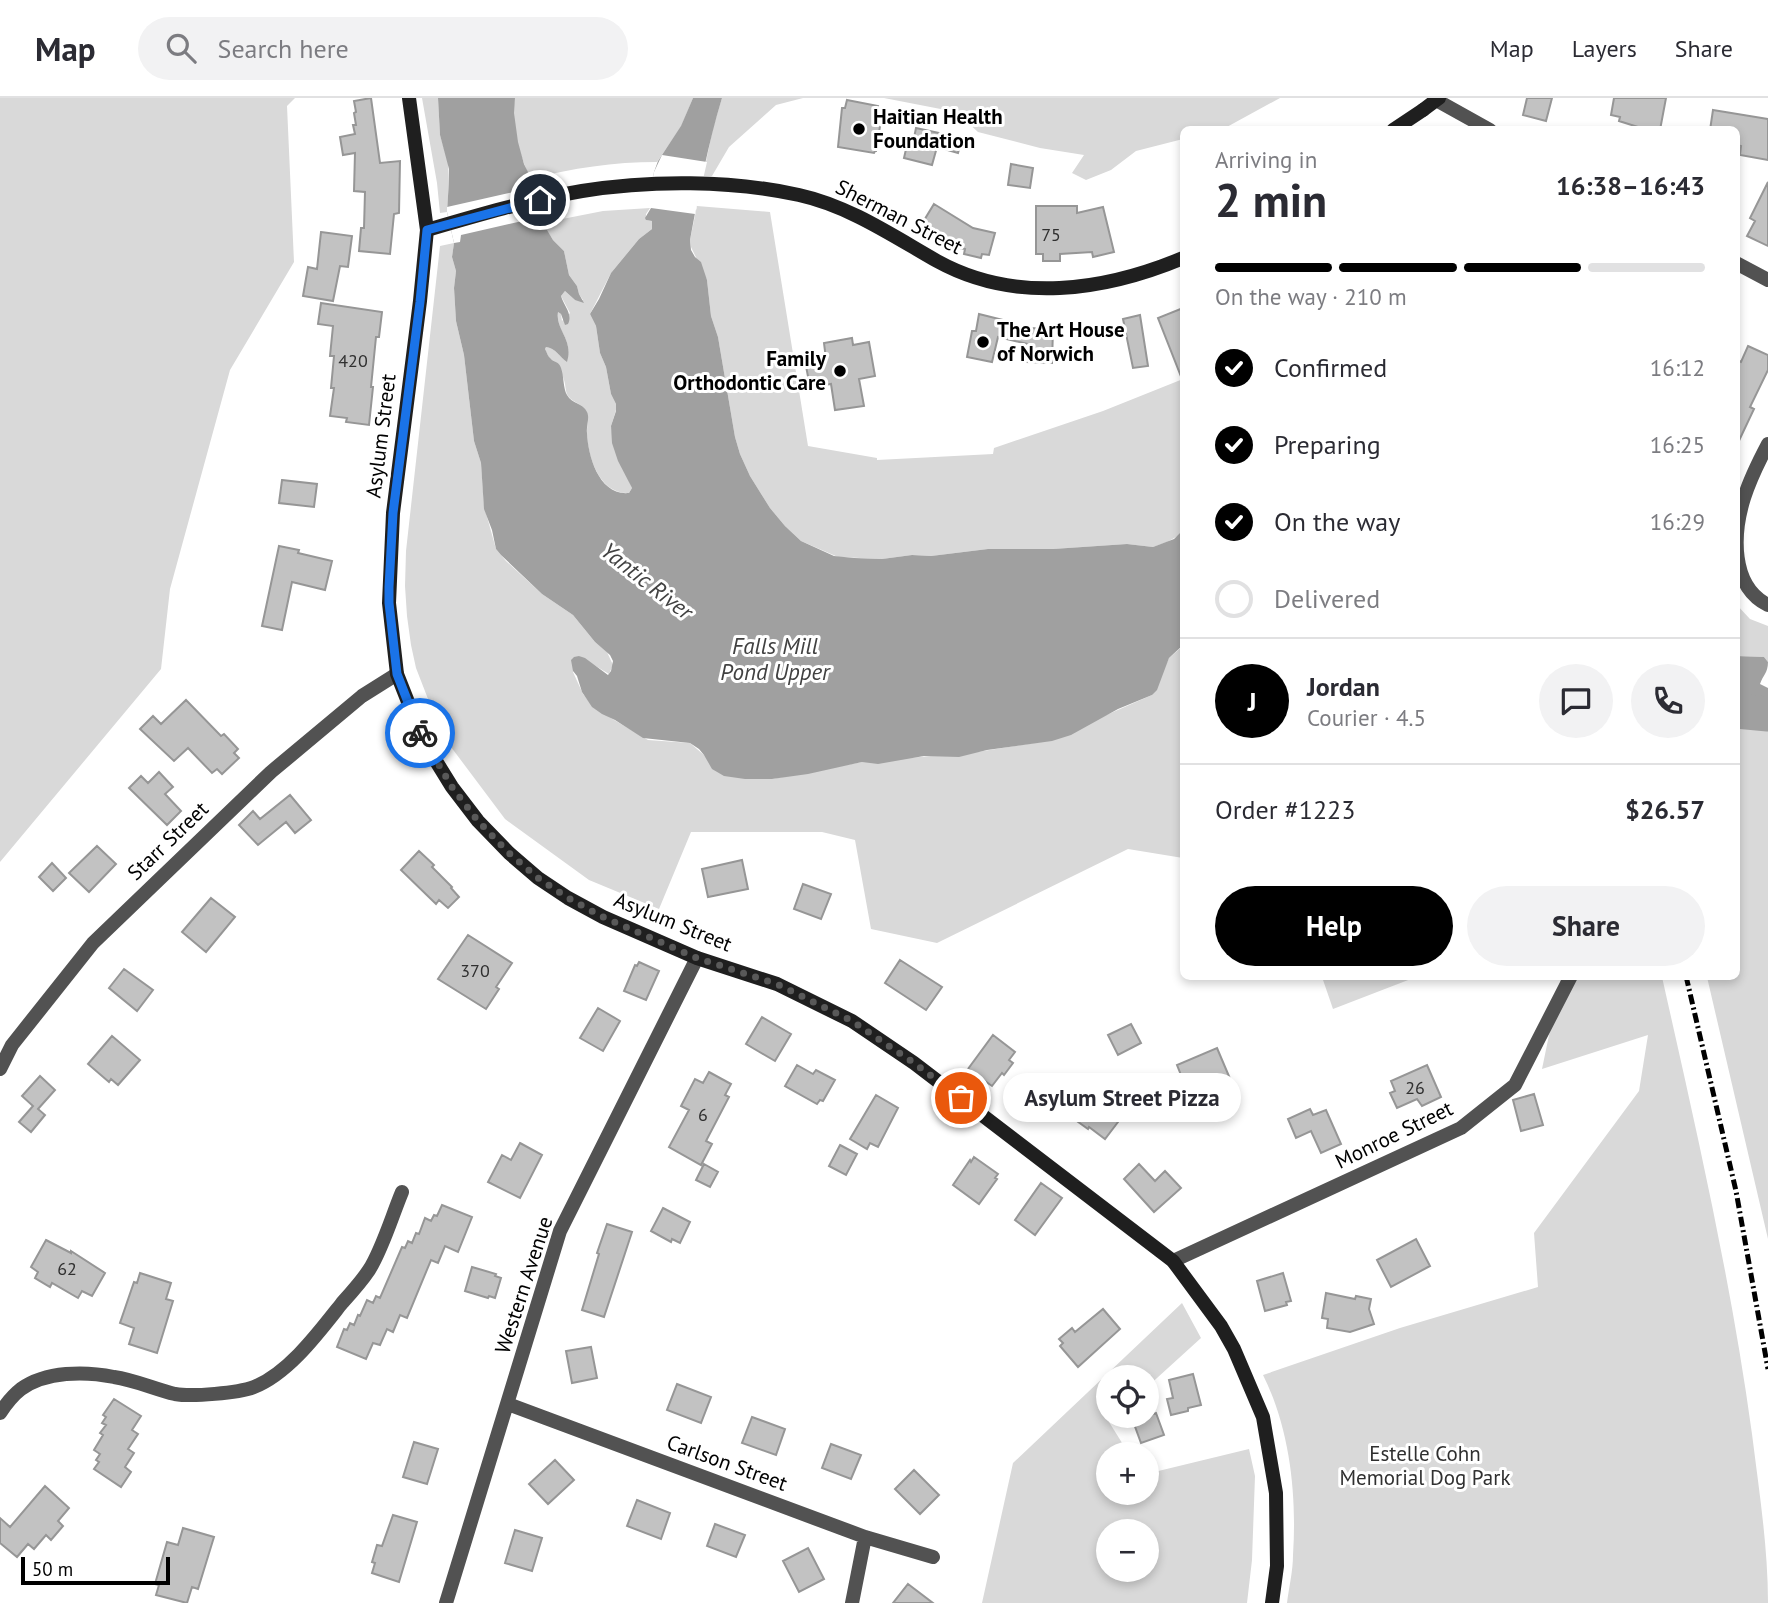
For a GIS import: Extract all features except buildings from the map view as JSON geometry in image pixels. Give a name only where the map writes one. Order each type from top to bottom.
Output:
[{"type":"street","name":"Asylum Street","points":[[409,98],[427,230],[391,536],[389,603],[397,674],[423,740],[452,787],[478,821],[538,878],[603,917],[697,958],[777,984],[852,1021],[924,1070],[1173,1261],[1222,1326],[1246,1374],[1263,1417],[1276,1493],[1277,1566],[1272,1603]]},
{"type":"street","points":[[1399,126],[1437,99],[1483,126]]},
{"type":"street","name":"Sherman Street","points":[[427,230],[588,190],[706,184],[799,195],[829,203],[950,267],[972,277],[1004,286],[1043,289],[1095,285],[1135,276],[1180,259]]},
{"type":"street","points":[[1740,265],[1768,280]]},
{"type":"street","points":[[1740,514],[1754,472],[1768,444]]},
{"type":"street","points":[[1740,568],[1754,595],[1768,605]]},
{"type":"street","name":"Starr Street","points":[[0,1069],[12,1045],[93,943],[271,772],[362,696],[397,674]]},
{"type":"street","name":"Western Avenue","points":[[446,1603],[560,1231],[697,958]]},
{"type":"street","name":"Monroe Street","points":[[1173,1261],[1461,1129],[1515,1085],[1569,980]]},
{"type":"street","points":[[0,1413],[25,1387],[43,1379],[66,1375],[114,1377],[174,1394],[187,1395],[246,1390],[260,1384],[277,1373],[302,1350],[369,1271],[402,1192]]},
{"type":"street","name":"Carlson Street","points":[[508,1404],[865,1537],[933,1557]]},
{"type":"street","points":[[852,1603],[865,1537]]},
{"type":"green space","points":[[0,98],[295,98],[287,106],[294,262],[230,370],[170,589],[161,669],[0,862]]},
{"type":"green space","points":[[422,98],[438,98],[440,135],[448,162],[447,212],[440,213]]},
{"type":"green space","points":[[515,98],[693,98],[681,127],[657,162],[593,166],[531,179],[517,139]]},
{"type":"green space","points":[[722,98],[803,98],[776,105],[729,147],[712,176],[703,176]]},
{"type":"green space","points":[[884,98],[1280,98],[1229,126],[1180,126],[1180,140],[1136,151],[1111,170],[1086,180],[1072,173],[1084,155],[1040,148],[978,132],[956,112]]},
{"type":"green space","points":[[697,206],[770,212],[808,446],[877,460],[993,454],[994,448],[1103,411],[1180,380],[1180,535],[1153,547],[1127,544],[1053,549],[988,549],[882,559],[838,557],[801,541],[770,508],[740,454],[718,337],[711,316],[707,280],[690,240]]},
{"type":"green space","points":[[650,208],[646,220],[652,221],[652,229],[639,239],[611,273],[590,314],[596,326],[600,353],[616,404],[611,426],[615,451],[632,488],[629,493],[610,488],[597,472],[589,451],[586,411],[568,396],[560,370],[545,349],[552,349],[567,361],[568,346],[559,324],[558,312],[562,321],[570,313],[561,296],[565,291],[575,300],[583,300],[569,275],[564,251],[542,223],[603,211]]},
{"type":"green space","points":[[454,243],[452,257],[456,271],[456,321],[464,355],[474,441],[481,463],[484,506],[496,549],[542,594],[573,615],[607,652],[613,665],[609,674],[579,656],[573,672],[583,694],[594,708],[648,740],[690,743],[704,755],[772,779],[862,762],[977,752],[1047,741],[1152,695],[1169,658],[1180,649],[1180,858],[1128,849],[937,943],[871,929],[855,840],[822,832],[691,832],[659,909],[589,880],[505,819],[442,735],[416,668],[407,616],[406,551],[440,246]]},
{"type":"green space","points":[[1740,608],[1750,619],[1768,626],[1768,662],[1764,657],[1740,656]]},
{"type":"green space","points":[[1751,720],[1759,724],[1768,722],[1768,1239],[1708,980],[1740,980],[1740,724]]},
{"type":"green space","points":[[1323,980],[1408,980],[1333,1009]]},
{"type":"green space","name":"Estelle Cohn Memorial Dog Park","points":[[1560,980],[1663,980],[1712,1204],[1734,1319],[1760,1497],[1768,1603],[1287,1603],[1294,1532],[1290,1463],[1280,1417],[1263,1375],[1400,1328],[1538,1287],[1534,1233],[1639,1091],[1648,1035],[1542,1069]]},
{"type":"green space","points":[[1182,1303],[1201,1338],[1159,1376],[1159,1365],[1117,1365]]},
{"type":"green space","points":[[1096,1384],[1096,1428],[1113,1428],[1122,1442],[1096,1442],[1096,1505],[1159,1505],[1159,1471],[1249,1449],[1255,1476],[1252,1560],[1247,1603],[982,1603],[1013,1463]]},
{"type":"water","name":"Falls Mill Pond Upper","points":[[438,98],[515,98],[518,142],[524,164],[537,190],[541,220],[553,240],[564,251],[569,275],[584,303],[575,300],[565,291],[561,296],[569,317],[568,324],[565,325],[558,312],[559,324],[568,347],[567,362],[552,349],[545,349],[549,357],[560,366],[567,395],[587,412],[588,442],[597,473],[610,488],[629,493],[632,488],[612,443],[611,426],[616,404],[600,353],[596,326],[590,314],[611,273],[639,239],[652,229],[652,221],[645,218],[651,208],[654,172],[658,161],[681,126],[693,98],[722,98],[700,186],[690,240],[691,250],[701,262],[707,280],[711,316],[718,337],[740,454],[770,508],[801,541],[834,556],[854,558],[931,556],[988,549],[1053,549],[1127,544],[1153,547],[1174,539],[1180,533],[1180,648],[1169,658],[1157,690],[1152,695],[1118,709],[1071,735],[1052,741],[987,750],[959,757],[924,756],[878,764],[862,762],[772,779],[724,776],[712,769],[699,749],[690,743],[643,738],[592,707],[582,692],[571,660],[579,656],[585,658],[608,675],[613,661],[610,655],[595,642],[573,615],[542,594],[501,555],[496,549],[484,509],[481,463],[474,441],[464,355],[456,321],[456,271],[452,257],[454,243],[447,212],[449,169],[440,135]]},
{"type":"water","points":[[1740,656],[1764,657],[1768,662],[1760,684],[1768,688],[1768,702],[1758,706],[1768,715],[1768,722],[1759,724],[1751,720],[1740,724],[1740,716],[1752,715],[1754,705],[1740,703]]},
{"type":"pier","points":[[662,155],[707,162],[695,214],[651,208],[654,172]]},
{"type":"pier","points":[[535,187],[540,217],[461,235],[460,242],[454,243],[447,207]]},
{"type":"waterway","name":"Yantic River","points":[[1740,711],[1768,714]]},
{"type":"railway","points":[[1687,980],[1736,1191],[1768,1369]]},
{"type":"way so far","points":[[420,733],[452,787],[478,821],[538,878],[603,917],[697,958],[777,984],[852,1021],[961,1098]]},
{"type":"place","name":"Haitian Health Foundation","points":[[859,129]]},
{"type":"place","name":"The Art House of Norwich","points":[[983,342]]},
{"type":"place","name":"Family Orthodontic Care","points":[[840,371]]},
{"type":"place","name":"Asylum Street Pizza","points":[[961,1098]]},
{"type":"route","points":[[420,733],[397,674],[389,603],[389,570],[393,513],[427,230],[540,200]]}]
